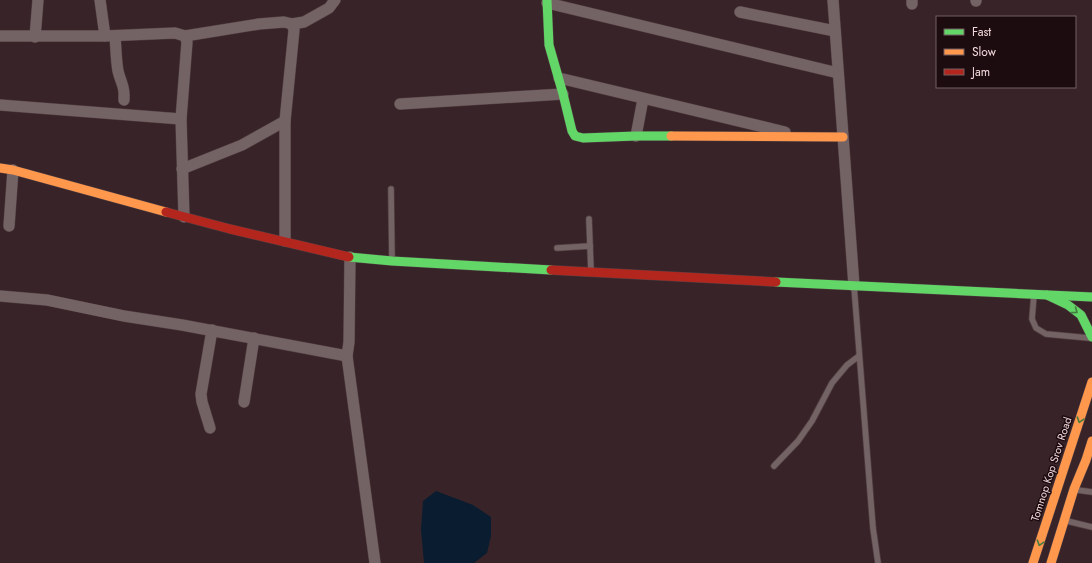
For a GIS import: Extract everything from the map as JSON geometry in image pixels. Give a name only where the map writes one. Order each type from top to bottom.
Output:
[{"type":"main road","points":[[547,1],[549,44],[572,132],[575,136],[583,138],[636,136],[843,137]]},
{"type":"main road","points":[[0,168],[230,229],[350,257],[392,261],[854,286],[1092,296]]},
{"type":"main road","points":[[1047,295],[1068,305],[1081,315],[1092,338]]},
{"type":"main road","name":"Tomnop Kop Srov Road","points":[[1033,563],[1092,382]]},
{"type":"main road","points":[[1051,563],[1074,490],[1089,460],[1092,441]]},
{"type":"street","points":[[35,37],[38,0]]},
{"type":"street","points":[[100,0],[118,72],[123,85],[124,100]]},
{"type":"street","points":[[0,36],[110,36],[175,33],[185,36],[259,24],[284,22],[292,24],[304,22],[329,8],[335,0]]},
{"type":"street","points":[[833,0],[854,286]]},
{"type":"street","points":[[547,1],[838,73]]},
{"type":"street","points":[[740,12],[835,31]]},
{"type":"street","points":[[285,241],[285,121],[294,30],[292,24]]},
{"type":"street","points":[[184,217],[180,119],[187,42],[185,36]]},
{"type":"street","points":[[559,78],[803,137]]},
{"type":"street","points":[[400,104],[563,94]]},
{"type":"street","points":[[636,136],[643,99]]},
{"type":"street","points":[[0,105],[180,119]]},
{"type":"street","points":[[182,169],[242,145],[285,121]]},
{"type":"street","points":[[9,226],[12,170]]},
{"type":"street","points":[[350,257],[349,342],[347,356],[374,563]]},
{"type":"street","points":[[0,296],[47,300],[124,316],[182,324],[347,356]]},
{"type":"street","points":[[210,428],[201,394],[212,330]]},
{"type":"street","points":[[244,402],[254,338]]},
{"type":"lane","points":[[391,189],[392,261]]},
{"type":"lane","points":[[589,219],[591,272]]},
{"type":"lane","points":[[557,248],[590,246]]},
{"type":"lane","points":[[854,286],[873,528],[878,563]]},
{"type":"lane","points":[[1034,294],[1032,319],[1036,328],[1046,334],[1092,338]]},
{"type":"lane","points":[[774,466],[798,441],[812,421],[832,383],[847,365],[859,356]]},
{"type":"lane","points":[[1074,490],[1092,492]]},
{"type":"lane","points":[[1064,521],[1092,527]]},
{"type":"water","points":[[436,491],[473,505],[491,517],[491,536],[487,553],[474,563],[424,563],[421,530],[423,501]]},
{"type":"traffic: fast","points":[[547,0],[549,45],[572,131],[575,136],[583,138],[671,136]]},
{"type":"traffic: fast","points":[[349,257],[392,261],[551,270]]},
{"type":"traffic: fast","points":[[776,282],[1092,297]]},
{"type":"traffic: fast","points":[[1047,295],[1068,305],[1081,315],[1092,337]]},
{"type":"traffic: slow","points":[[671,136],[843,137]]},
{"type":"traffic: slow","points":[[0,168],[13,170],[166,212]]},
{"type":"traffic: slow","points":[[1033,563],[1092,382]]},
{"type":"traffic: slow","points":[[1051,563],[1074,489],[1092,441]]},
{"type":"traffic: jam","points":[[166,212],[230,229],[349,257]]},
{"type":"traffic: jam","points":[[551,270],[776,282]]}]
